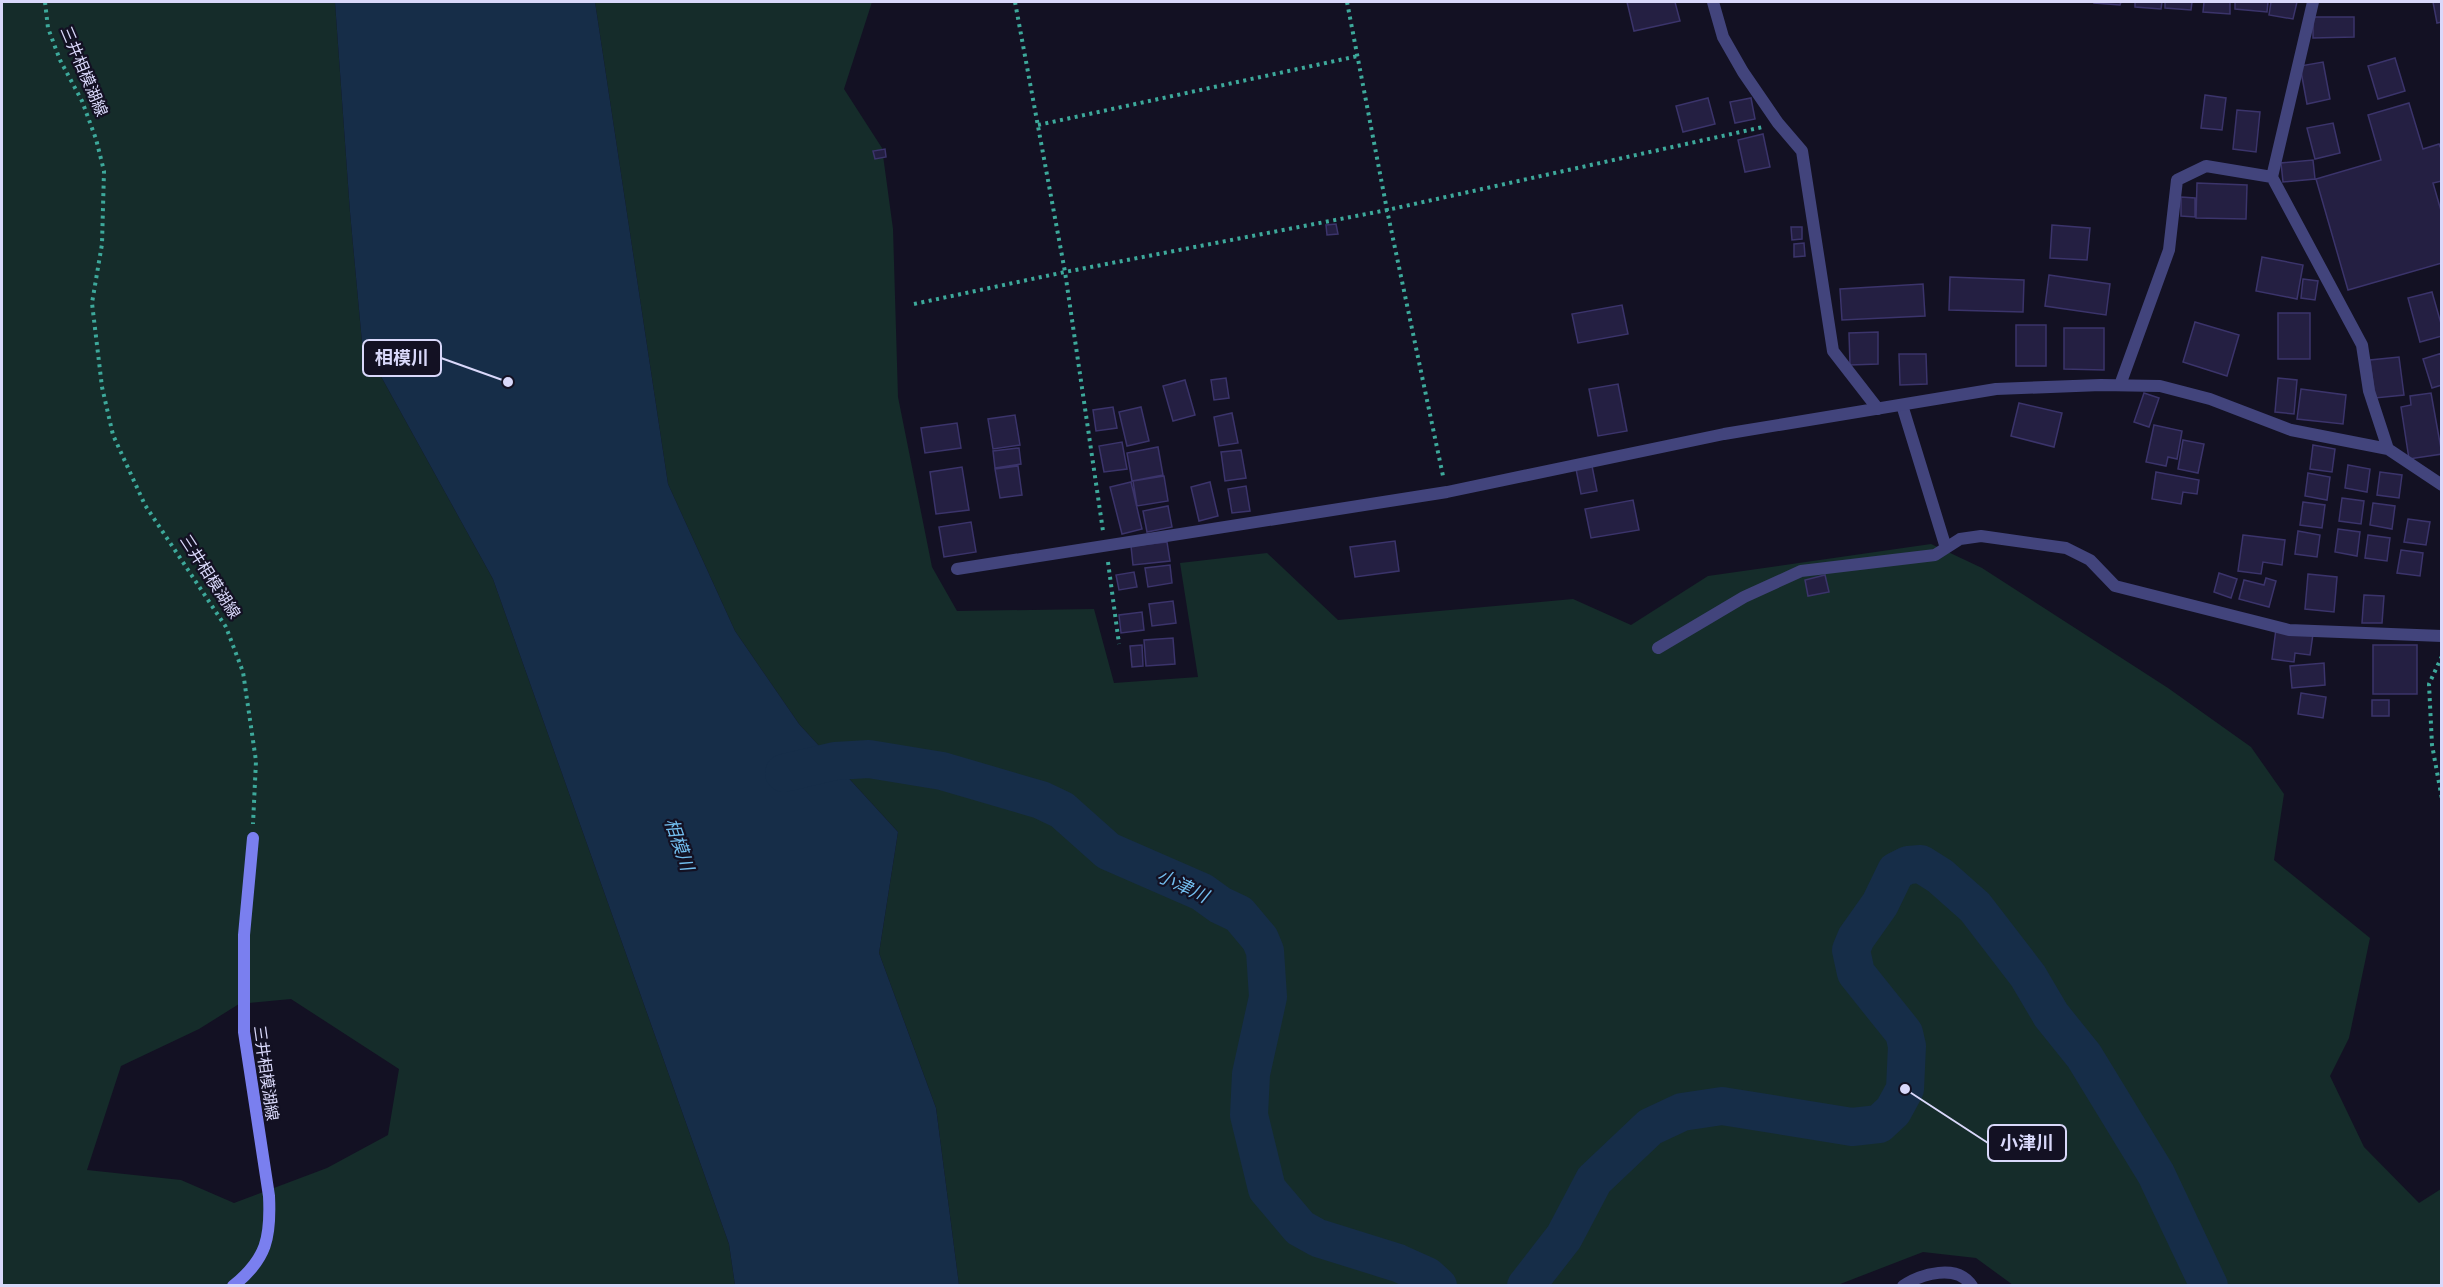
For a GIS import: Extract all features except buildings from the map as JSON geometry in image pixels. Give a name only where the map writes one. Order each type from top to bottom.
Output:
[{"type":"main road","name":"三井相模湖線","points":[[233,1286],[247,1275],[261,1257],[268,1241],[270,1220],[244,1032],[244,935],[253,838]]},
{"type":"street","points":[[1713,2],[1723,37],[1778,123],[1802,151],[1833,351],[1878,409]]},
{"type":"street","points":[[2313,2],[2272,177],[2362,345],[2369,391],[2388,449]]},
{"type":"street","points":[[2120,385],[2169,250],[2177,180],[2206,166],[2272,177]]},
{"type":"street","points":[[957,569],[1447,492],[1724,434],[1996,389],[2160,386],[2210,399],[2291,430],[2388,449],[2442,485]]},
{"type":"street","points":[[1902,405],[1946,548]]},
{"type":"street","points":[[1658,648],[1744,597],[1801,571],[1935,555],[1960,538],[1981,536],[2066,548],[2090,560],[2115,586],[2289,630],[2442,636]]},
{"type":"street","points":[[1903,1286],[1911,1280],[1935,1273],[1957,1274],[1964,1277],[1972,1286]]},
{"type":"path","name":"三井相模湖線","points":[[45,2],[48,28],[60,60],[82,101],[96,139],[104,171],[102,244],[92,303],[102,387],[112,435],[145,505],[226,627],[243,672],[256,761],[253,838]]},
{"type":"path","points":[[1015,2],[1065,272],[1119,644]]},
{"type":"path","points":[[1347,2],[1387,210],[1447,492]]},
{"type":"path","points":[[1038,125],[1358,56]]},
{"type":"path","points":[[914,304],[1065,272],[1387,210],[1778,123]]},
{"type":"path","points":[[2442,656],[2429,684],[2432,745],[2442,799]]},
{"type":"green space","points":[[2,2],[335,2],[362,342],[493,579],[729,1244],[735,1285],[2,1286]],"holes":[[[291,999],[399,1069],[388,1135],[327,1168],[234,1203],[181,1180],[87,1170],[121,1066],[199,1029],[239,1004]]]},
{"type":"green space","points":[[595,2],[872,2],[844,89],[882,148],[893,229],[898,397],[932,567],[957,611],[1094,609],[1114,683],[1198,677],[1180,563],[1267,553],[1338,620],[1573,599],[1631,625],[1708,576],[1931,544],[1982,568],[2168,688],[2251,747],[2284,794],[2274,860],[2370,938],[2349,1038],[2330,1076],[2364,1147],[2419,1203],[2441,1189],[2441,1285],[2013,1285],[1976,1258],[1923,1252],[1835,1286],[959,1285],[936,1108],[879,953],[898,832],[799,724],[735,631],[668,484]]},
{"type":"water","points":[[335,2],[595,2],[668,484],[735,631],[799,724],[898,832],[879,953],[936,1108],[959,1285],[735,1285],[729,1244],[493,579],[362,342]]},
{"type":"waterway","name":"小津川","points":[[784,773],[835,761],[869,759],[942,771],[1041,800],[1062,810],[1108,851],[1202,892],[1220,905],[1239,914],[1260,939],[1265,951],[1268,997],[1251,1074],[1249,1115],[1267,1189],[1300,1228],[1318,1238],[1398,1263],[1427,1276],[1438,1286]]},
{"type":"waterway","name":"小津川","points":[[1526,1286],[1564,1237],[1594,1180],[1650,1127],[1682,1112],[1722,1106],[1852,1127],[1879,1124],[1893,1111],[1905,1089],[1907,1046],[1904,1033],[1856,973],[1851,950],[1856,938],[1880,904],[1896,871],[1908,865],[1921,864],[1940,876],[1975,907],[2028,976],[2051,1015],[2084,1056],[2156,1174],[2209,1286]]},
{"type":"place","name":"相模川","points":[[508,382]]},
{"type":"place","name":"小津川","points":[[1905,1089]]}]
